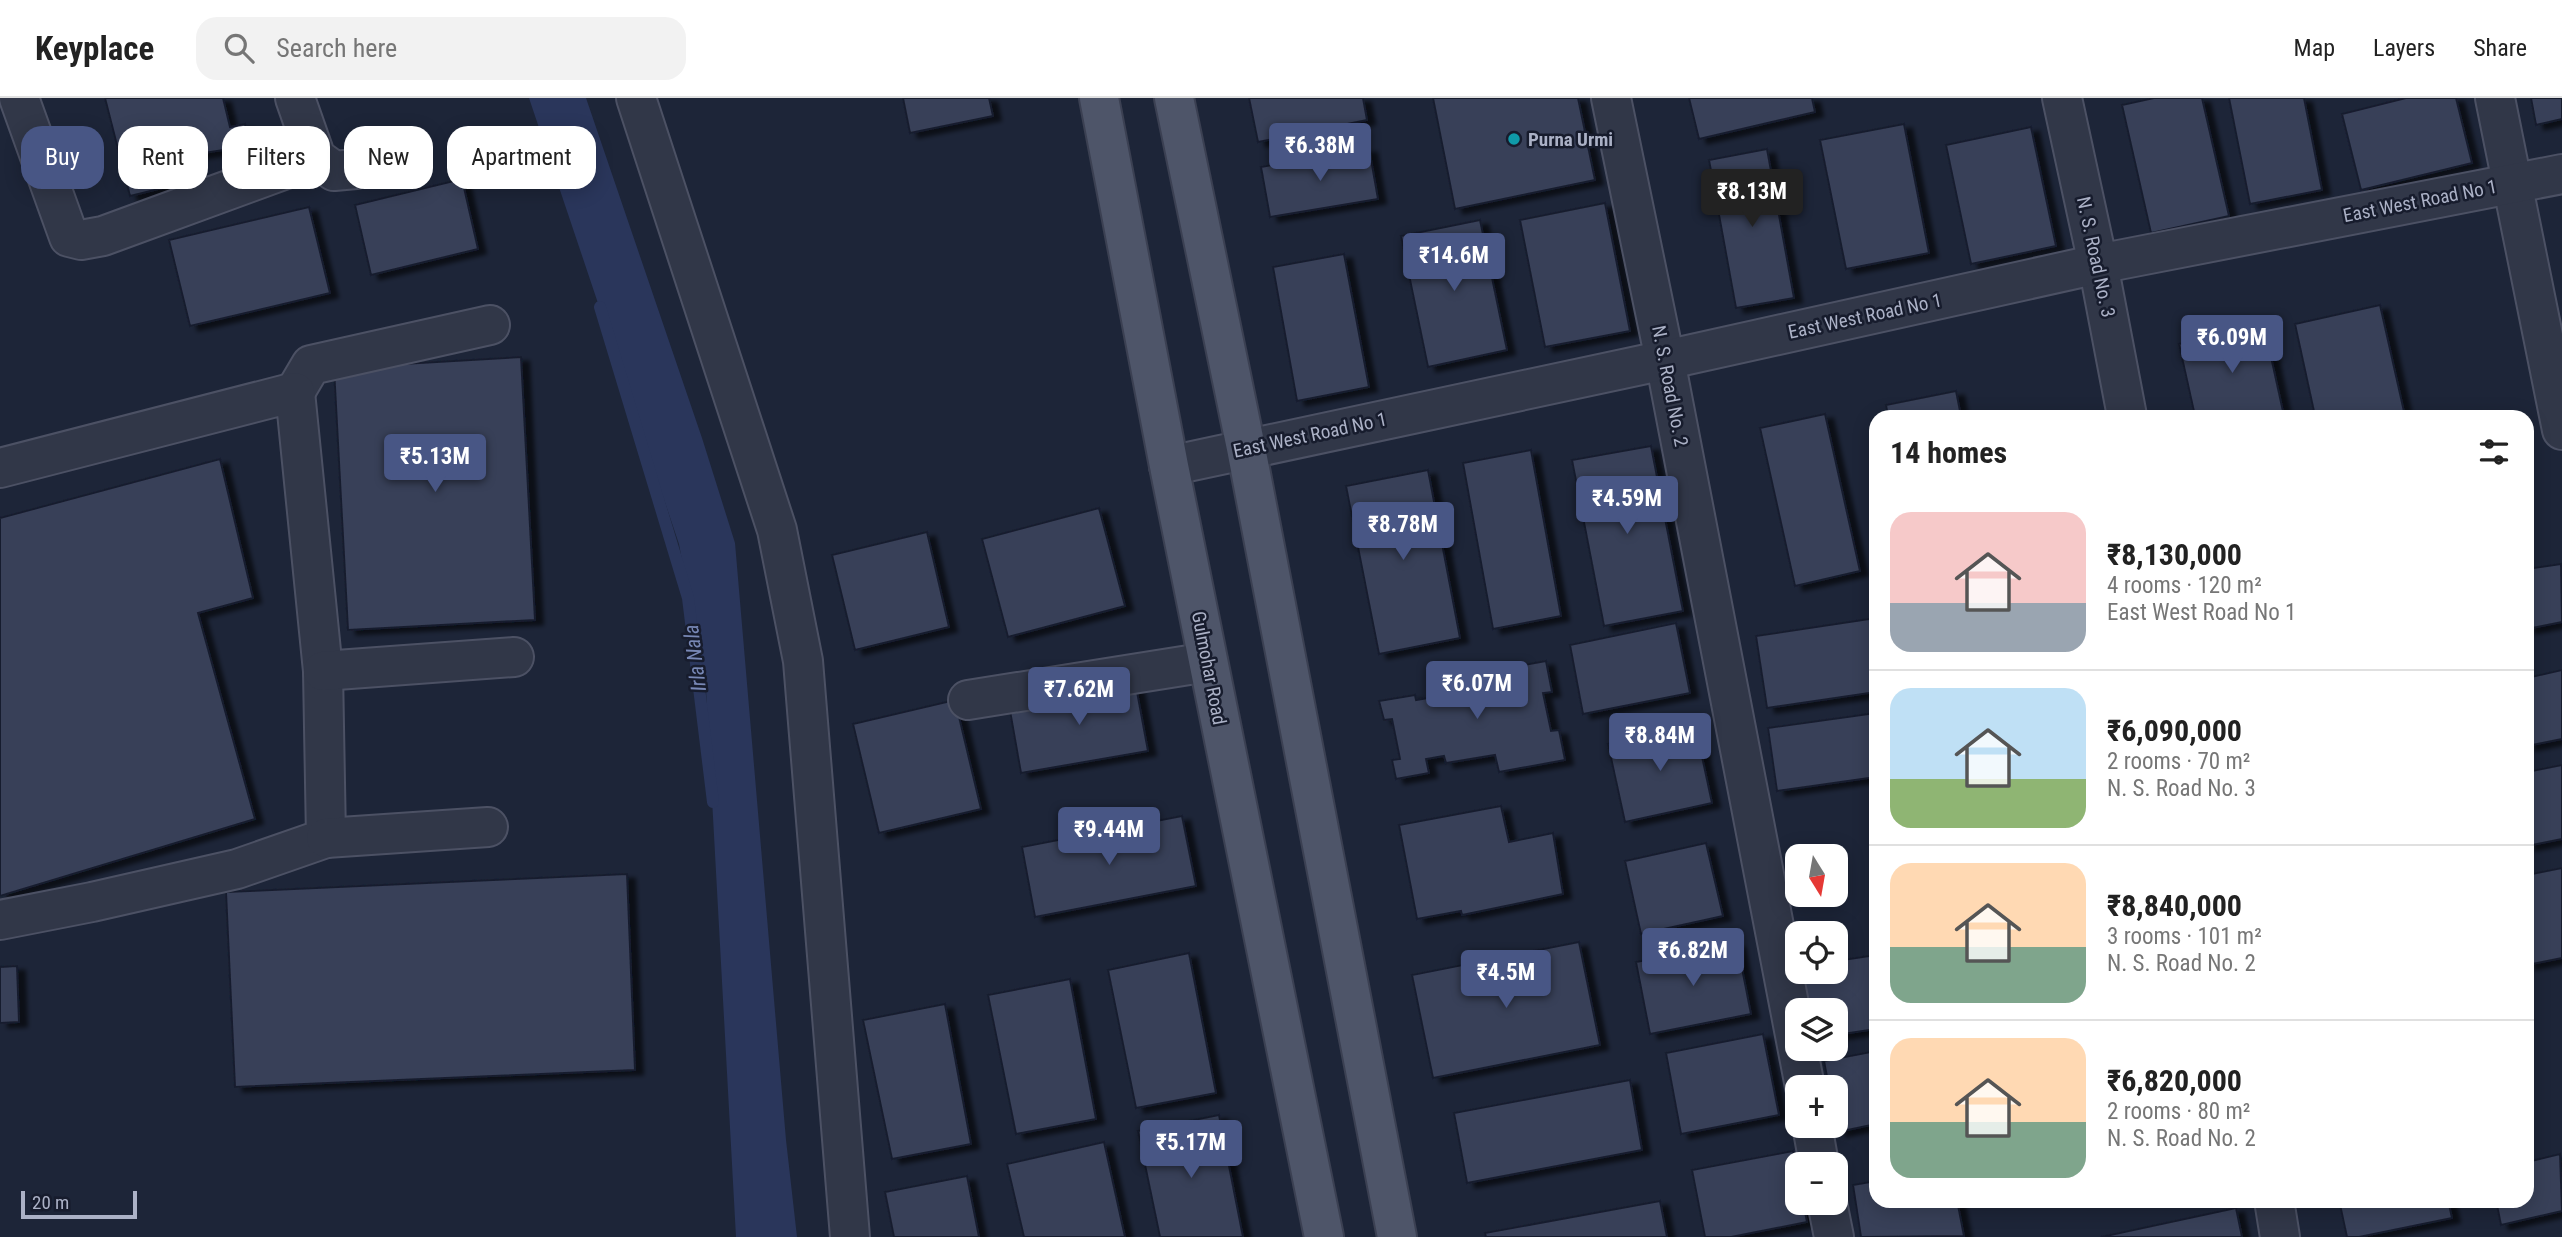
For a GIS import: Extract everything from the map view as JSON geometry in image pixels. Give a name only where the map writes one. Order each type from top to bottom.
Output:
[{"type":"main road","name":"Gulmohar Road","points":[[1099,98],[1169,466],[1324,1237]]},
{"type":"main road","points":[[1174,98],[1246,448],[1396,1237]]},
{"type":"street","points":[[19,98],[69,237],[81,240],[103,236],[232,189]]},
{"type":"street","points":[[295,98],[305,126]]},
{"type":"street","points":[[636,98],[777,530],[803,661],[850,1237]]},
{"type":"street","name":"N. S. Road No. 2","points":[[1611,98],[1665,360],[1803,1075]]},
{"type":"street","name":"N. S. Road No. 3","points":[[2062,98],[2126,410]]},
{"type":"street","points":[[2496,98],[2562,430]]},
{"type":"street","name":"East West Road No 1","points":[[1169,466],[2098,264],[2562,174]]},
{"type":"street","points":[[326,838],[323,670],[295,392],[311,365],[490,325]]},
{"type":"street","points":[[0,468],[295,392]]},
{"type":"street","points":[[323,670],[513,657]]},
{"type":"street","points":[[968,700],[1208,662]]},
{"type":"street","points":[[0,920],[237,869],[326,838],[488,827]]},
{"type":"street","points":[[2275,1208],[2280,1237]]},
{"type":"street","points":[[1830,1215],[1834,1237]]},
{"type":"water","points":[[529,98],[586,98],[596,126],[538,126]]},
{"type":"water","points":[[596,127],[735,543],[786,1140],[797,1237],[736,1237],[706,689],[679,544],[560,189],[596,189]]},
{"type":"building","points":[[105,98],[223,98],[230,126],[222,126],[222,150],[208,152],[208,126],[118,126],[118,149]]},
{"type":"building","points":[[903,98],[989,98],[993,116],[910,133]]},
{"type":"building","points":[[1249,98],[1363,98],[1367,120],[1258,142]]},
{"type":"building","name":"Purna Urmi","points":[[1433,98],[1578,98],[1595,180],[1455,209]]},
{"type":"building","points":[[1689,98],[1812,98],[1815,112],[1699,139]]},
{"type":"building","points":[[2154,98],[2202,98],[2229,216],[2151,233],[2122,105]]},
{"type":"building","points":[[2229,98],[2304,98],[2322,190],[2250,204]]},
{"type":"building","points":[[2406,98],[2456,98],[2472,163],[2361,190],[2342,114]]},
{"type":"building","points":[[2531,98],[2562,98],[2562,119],[2536,125]]},
{"type":"building","points":[[1904,124],[1929,253],[1846,269],[1820,140]]},
{"type":"building","points":[[2031,127],[2056,246],[1971,264],[1946,145]]},
{"type":"building","points":[[1369,148],[1378,199],[1270,217],[1261,167]]},
{"type":"building","points":[[1767,149],[1794,298],[1736,308],[1709,160]]},
{"type":"building","points":[[447,183],[447,189],[464,189],[478,249],[371,275],[355,205],[421,189],[433,189],[433,186]]},
{"type":"building","points":[[128,189],[159,189],[130,196]]},
{"type":"building","points":[[1605,203],[1630,331],[1545,347],[1520,220]]},
{"type":"building","points":[[309,207],[330,293],[190,326],[169,240]]},
{"type":"building","points":[[1480,220],[1507,350],[1428,367],[1401,236]]},
{"type":"building","points":[[1344,254],[1369,387],[1297,401],[1273,267]]},
{"type":"building","points":[[2380,305],[2404,410],[2314,410],[2295,324]]},
{"type":"building","points":[[2264,325],[2283,410],[2194,410],[2179,344]]},
{"type":"building","points":[[521,357],[535,620],[348,630],[334,368]]},
{"type":"building","points":[[1956,391],[1960,410],[1887,410],[1886,405]]},
{"type":"building","points":[[1825,414],[1860,571],[1795,586],[1760,428]]},
{"type":"building","points":[[1651,446],[1683,611],[1604,626],[1572,460]]},
{"type":"building","points":[[1531,450],[1561,616],[1493,629],[1463,463]]},
{"type":"building","points":[[220,459],[253,598],[198,613],[255,819],[0,896],[0,518]]},
{"type":"building","points":[[1428,470],[1460,638],[1379,654],[1346,486]]},
{"type":"building","points":[[1099,508],[1125,606],[1008,637],[982,539]]},
{"type":"building","points":[[927,532],[949,627],[855,650],[832,555]]},
{"type":"building","points":[[2561,564],[2562,622],[2534,628],[2534,568]]},
{"type":"building","points":[[1869,619],[1869,693],[1767,708],[1756,636]]},
{"type":"building","points":[[1676,623],[1690,693],[1583,714],[1570,645]]},
{"type":"building","points":[[1546,661],[1552,692],[1543,693],[1551,731],[1559,730],[1565,760],[1499,772],[1495,755],[1446,763],[1444,756],[1426,759],[1429,773],[1396,779],[1392,760],[1400,759],[1392,719],[1384,720],[1379,701],[1415,695],[1416,700],[1434,697],[1431,682]]},
{"type":"building","points":[[2562,670],[2562,739],[2534,745],[2534,676]]},
{"type":"building","points":[[1135,681],[1148,751],[1021,773],[1009,705]]},
{"type":"building","points":[[955,700],[981,809],[879,833],[853,724]]},
{"type":"building","points":[[1869,714],[1869,778],[1777,791],[1768,728]]},
{"type":"building","points":[[1695,724],[1712,803],[1625,822],[1608,744]]},
{"type":"building","points":[[2562,765],[2562,839],[2534,845],[2534,771]]},
{"type":"building","points":[[1501,806],[1509,842],[1553,833],[1563,894],[1462,915],[1461,911],[1417,919],[1399,825]]},
{"type":"building","points":[[1182,816],[1196,886],[1035,917],[1022,847]]},
{"type":"building","points":[[1706,843],[1723,916],[1641,934],[1625,861]]},
{"type":"building","points":[[2562,868],[2562,958],[2534,964],[2534,874]]},
{"type":"building","points":[[627,874],[635,1070],[235,1087],[226,892]]},
{"type":"building","points":[[1579,942],[1600,1045],[1433,1078],[1412,975]]},
{"type":"building","points":[[1737,943],[1751,1014],[1650,1034],[1636,962]]},
{"type":"building","points":[[1189,953],[1216,1093],[1136,1108],[1108,970]]},
{"type":"building","points":[[1869,956],[1869,1030],[1848,1033],[1848,998],[1806,998],[1804,984],[1848,984],[1848,959]]},
{"type":"building","points":[[17,966],[19,1022],[0,1023],[0,967]]},
{"type":"building","points":[[1070,979],[1096,1119],[1016,1134],[988,995]]},
{"type":"building","points":[[945,1004],[971,1144],[892,1159],[863,1020]]},
{"type":"building","points":[[1763,1034],[1779,1115],[1681,1134],[1666,1053]]},
{"type":"building","points":[[1869,1052],[1869,1125],[1848,1130],[1848,1075],[1827,1075],[1824,1061],[1848,1061],[1848,1056]]},
{"type":"building","points":[[1630,1080],[1642,1150],[1467,1183],[1454,1113]]},
{"type":"building","points":[[1219,1115],[1243,1237],[1160,1237],[1138,1131]]},
{"type":"building","points":[[1104,1142],[1125,1237],[1024,1237],[1007,1164]]},
{"type":"building","points":[[1785,1153],[1785,1215],[1806,1215],[1807,1222],[1731,1237],[1705,1237],[1692,1170]]},
{"type":"building","points":[[2560,1154],[2562,1211],[2501,1225],[2498,1208],[2534,1208],[2534,1160]]},
{"type":"building","points":[[967,1176],[979,1237],[894,1237],[885,1192]]},
{"type":"building","points":[[1869,1182],[1869,1208],[1959,1208],[1964,1236],[1861,1237],[1853,1185]]},
{"type":"building","points":[[1660,1201],[1667,1237],[1486,1237],[1485,1233]]},
{"type":"building","points":[[2236,1208],[2242,1237],[2101,1237]]},
{"type":"building","points":[[2341,1208],[2450,1208],[2452,1218],[2359,1237],[2347,1237]]},
{"type":"waterway","name":"Irla Nala","points":[[600,307],[688,598],[713,802]]},
{"type":"place","name":"Purna Urmi","points":[[1514,139]]}]
